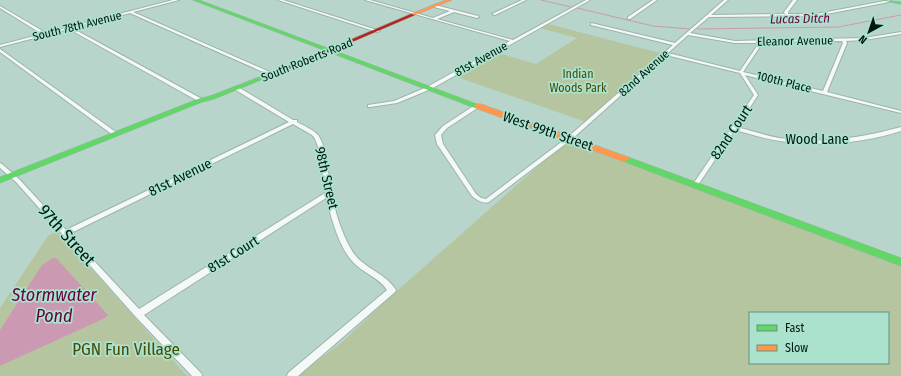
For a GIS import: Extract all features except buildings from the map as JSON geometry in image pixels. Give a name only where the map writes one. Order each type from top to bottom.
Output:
[{"type":"street","name":"South 78th Avenue","points":[[0,46],[177,0]]},
{"type":"street","name":"West 99th Street","points":[[194,0],[477,106],[696,184],[901,262]]},
{"type":"street","points":[[280,0],[375,30]]},
{"type":"street","points":[[367,0],[414,15],[513,41]]},
{"type":"street","name":"South Roberts Road","points":[[200,100],[206,95],[268,73],[450,0]]},
{"type":"street","points":[[494,14],[524,0]]},
{"type":"street","name":"81st Avenue","points":[[370,106],[394,102],[429,88],[588,0]]},
{"type":"street","points":[[629,18],[656,0]]},
{"type":"street","name":"82nd Avenue","points":[[477,106],[445,127],[438,134],[440,144],[474,195],[483,201],[493,198],[570,138],[726,0]]},
{"type":"street","points":[[787,16],[786,12],[795,0]]},
{"type":"street","points":[[708,16],[822,15],[887,0],[901,3]]},
{"type":"street","points":[[436,6],[477,17]]},
{"type":"street","points":[[0,8],[45,34]]},
{"type":"street","points":[[433,19],[453,11]]},
{"type":"street","points":[[130,12],[268,73]]},
{"type":"street","points":[[592,24],[676,44]]},
{"type":"street","points":[[69,28],[200,100]]},
{"type":"street","name":"Eleanor Avenue","points":[[688,34],[725,41],[762,41],[872,39],[901,33]]},
{"type":"street","points":[[825,93],[845,43],[844,40]]},
{"type":"street","points":[[741,72],[762,41]]},
{"type":"street","points":[[0,50],[116,134]]},
{"type":"street","name":"100th Place","points":[[666,54],[901,112]]},
{"type":"street","name":"82nd Court","points":[[696,184],[756,95],[741,72]]},
{"type":"street","name":"South Roberts Road","points":[[0,180],[200,100],[212,98],[268,73]]},
{"type":"street","name":"98th Street","points":[[236,88],[310,130],[317,138],[328,194],[349,252],[360,265],[387,281],[392,290],[291,376]]},
{"type":"street","name":"81st Avenue","points":[[65,233],[295,121]]},
{"type":"street","name":"Wood Lane","points":[[734,128],[770,137],[805,142],[861,138],[888,134],[901,129]]},
{"type":"street","name":"97th Street","points":[[0,165],[10,176],[18,181],[138,314],[198,376]]},
{"type":"street","name":"81st Court","points":[[138,314],[328,194]]},
{"type":"green space","name":"Indian Woods Park","points":[[548,24],[664,54],[586,122],[454,76],[498,53],[536,64],[577,38],[540,28]]},
{"type":"green space","points":[[569,142],[901,265],[901,376],[297,376],[341,343],[390,297],[562,145]]},
{"type":"green space","name":"PGN Fun Village","points":[[57,231],[187,376],[0,376],[0,308],[48,236]]},
{"type":"water","name":"Stormwater Pond","points":[[53,258],[56,258],[108,315],[105,318],[0,366],[0,330],[42,265]]},
{"type":"waterway","name":"Lucas Ditch","points":[[541,0],[571,7]]},
{"type":"waterway","name":"Lucas Ditch","points":[[577,8],[653,26],[690,29]]},
{"type":"waterway","name":"Lucas Ditch","points":[[698,29],[838,27],[901,15]]},
{"type":"traffic: fast","points":[[195,0],[478,106]]},
{"type":"traffic: fast","points":[[885,0],[901,3]]},
{"type":"traffic: fast","points":[[0,180],[200,100],[212,98],[280,71]]},
{"type":"traffic: fast","points":[[625,159],[901,262]]},
{"type":"traffic: slow","points":[[408,16],[450,0]]},
{"type":"traffic: slow","points":[[478,106],[625,159]]},
{"type":"traffic: jam","points":[[280,71],[413,15]]}]
